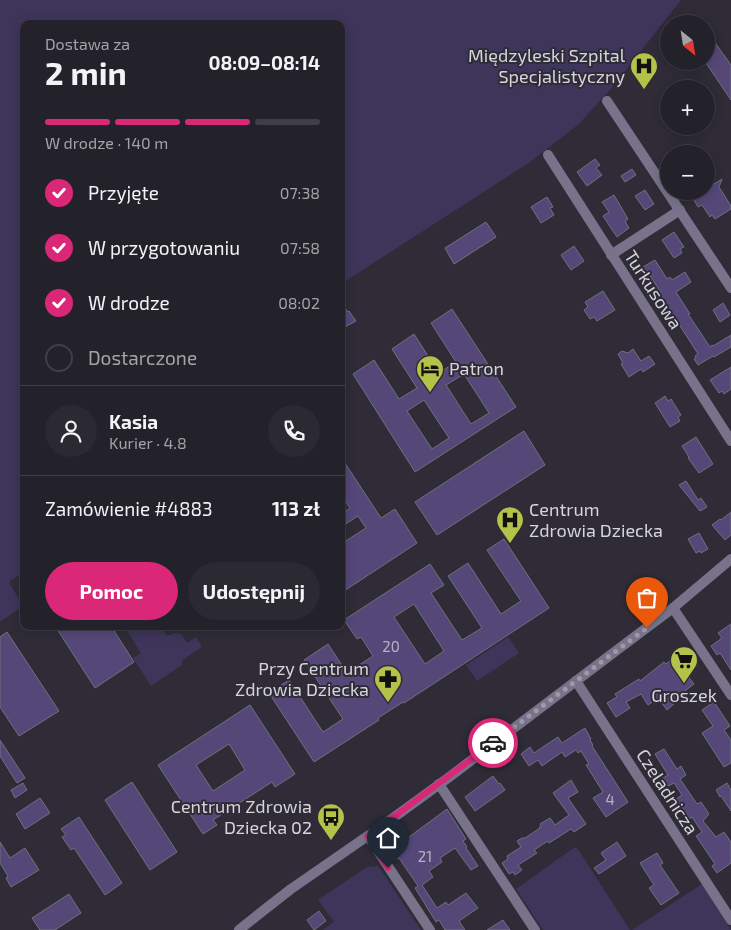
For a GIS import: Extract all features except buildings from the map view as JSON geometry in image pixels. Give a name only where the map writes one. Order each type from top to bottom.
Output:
[{"type":"street","points":[[607,101],[731,288]]},
{"type":"street","name":"Turkusowa","points":[[548,155],[731,441]]},
{"type":"street","points":[[611,255],[680,210]]},
{"type":"street","points":[[239,930],[292,889],[439,784],[673,608],[731,559]]},
{"type":"street","points":[[673,608],[731,695]]},
{"type":"street","name":"Czeladnicza","points":[[576,681],[731,920]]},
{"type":"street","points":[[439,784],[535,930]]},
{"type":"street","points":[[368,836],[430,930]]},
{"type":"shaded area","points":[[0,0],[681,0],[669,15],[660,15],[660,27],[615,84],[579,124],[530,162],[345,281],[345,20],[20,20],[20,575],[9,582],[20,601],[20,608],[0,622]]},
{"type":"shaded area","points":[[127,630],[163,630],[167,636],[175,633],[181,634],[187,643],[196,637],[202,647],[182,660],[182,665],[151,686],[133,658],[141,653]]},
{"type":"shaded area","points":[[508,637],[519,653],[477,681],[466,665]]},
{"type":"shaded area","points":[[575,847],[630,930],[543,930],[516,889]]},
{"type":"shaded area","points":[[378,866],[421,930],[323,930],[334,922],[318,900],[367,867]]},
{"type":"shaded area","points":[[702,884],[731,930],[632,930]]},
{"type":"way so far","points":[[493,743],[647,628]]},
{"type":"place","name":"Międzyleski Szpital Specjalistyczny","points":[[644,90]]},
{"type":"place","name":"Patron","points":[[430,393]]},
{"type":"place","name":"Centrum Zdrowia Dziecka","points":[[510,544]]},
{"type":"place","name":"Groszek","points":[[684,684]]},
{"type":"place","name":"Przy Centrum Zdrowia Dziecka","points":[[388,703]]},
{"type":"place","name":"Centrum Zdrowia Dziecka 02","points":[[331,841]]},
{"type":"route","points":[[388,868],[368,836],[493,743]]}]
